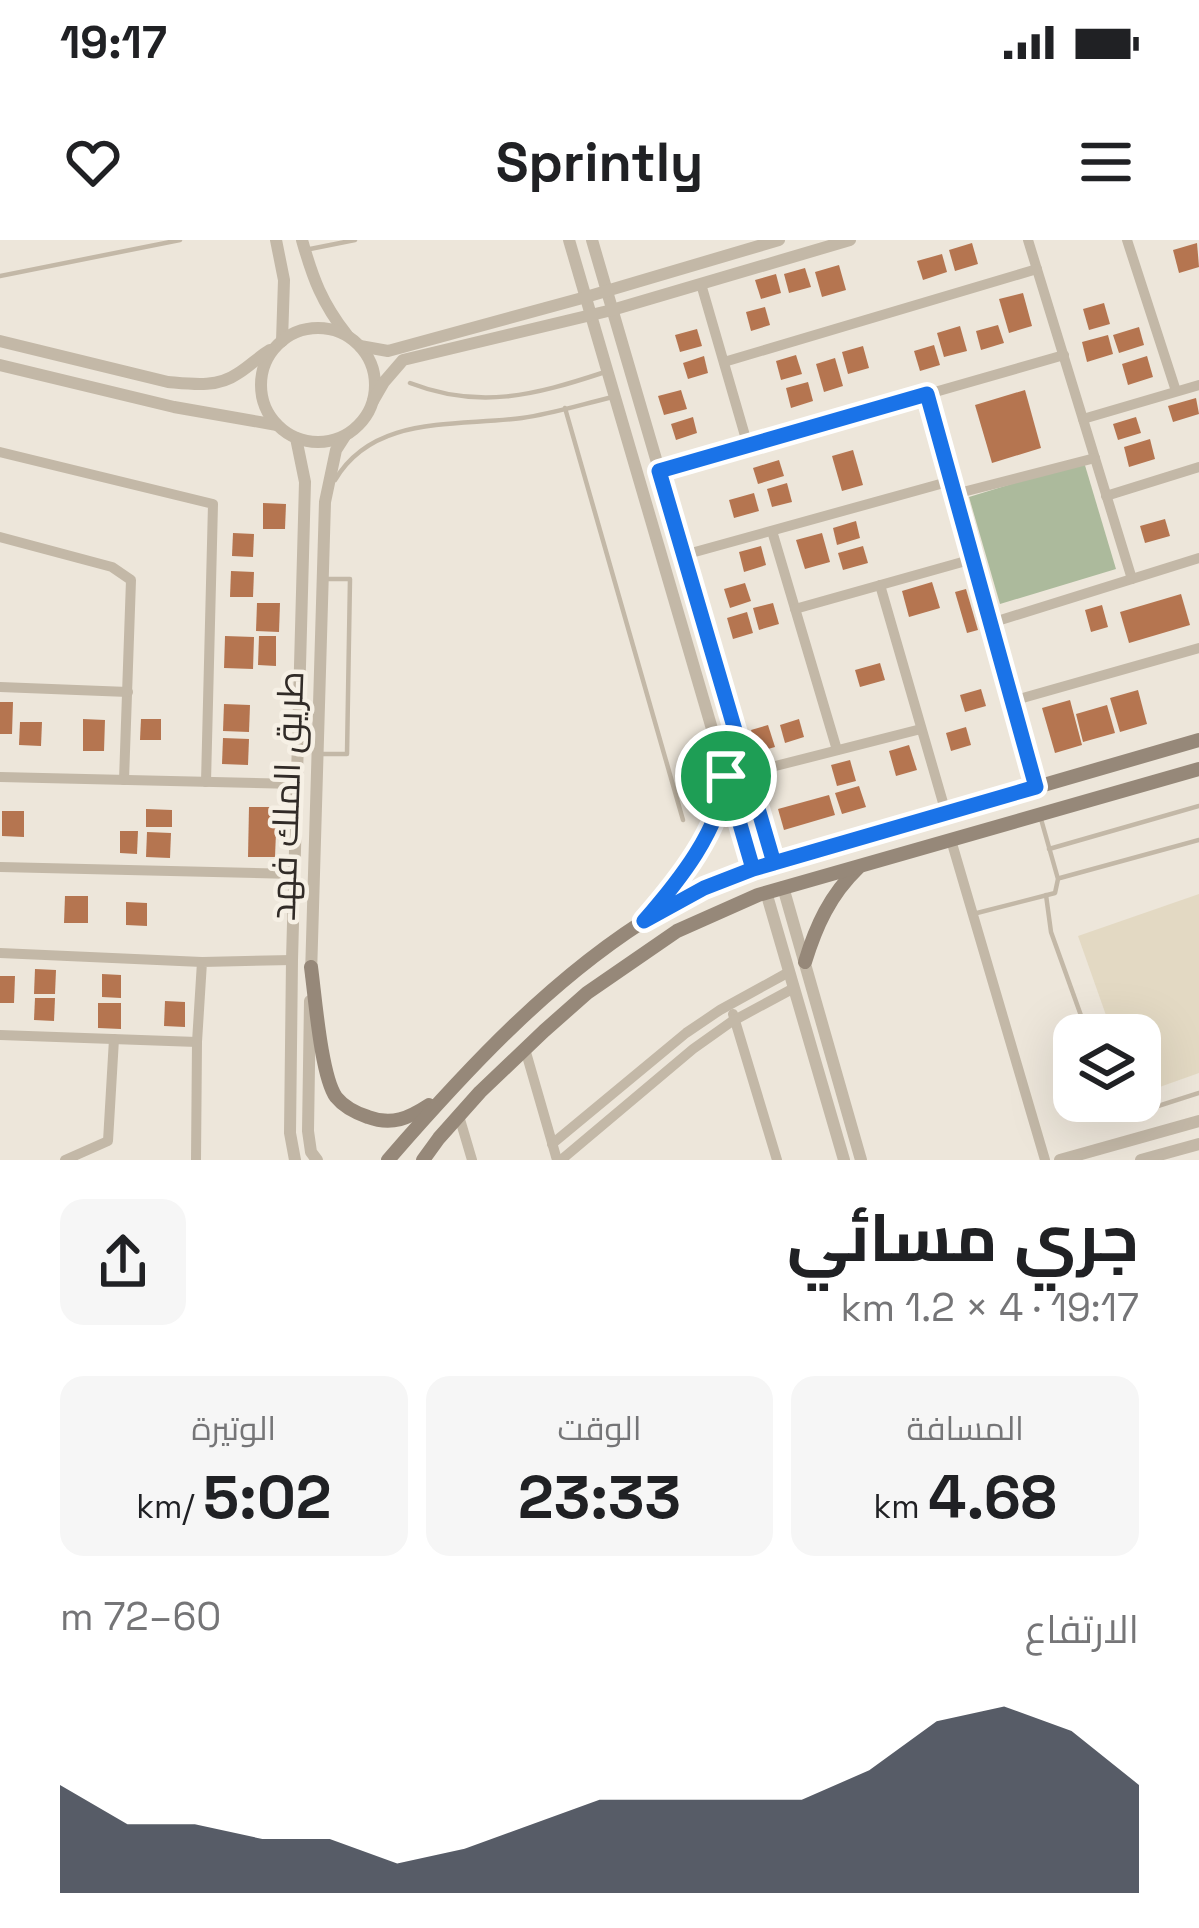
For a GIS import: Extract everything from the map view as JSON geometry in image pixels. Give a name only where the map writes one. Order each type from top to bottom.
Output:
[{"type":"main road","points":[[388,1160],[448,1092],[544,999],[618,938],[704,888],[753,869],[1199,740]]},
{"type":"main road","points":[[423,1160],[459,1116],[587,993],[677,931],[766,892],[1199,770]]},
{"type":"main road","points":[[644,921],[669,892],[706,832],[718,810],[726,776]]},
{"type":"main road","points":[[805,962],[833,894],[861,865]]},
{"type":"main road","points":[[311,967],[327,1075],[334,1094],[349,1109],[388,1122],[408,1119],[448,1092]]},
{"type":"street","points":[[276,240],[284,280],[279,344],[263,372],[263,400],[278,425],[296,438],[321,442],[345,436],[358,426],[403,360],[612,310],[850,240]]},
{"type":"street","points":[[569,240],[753,869]]},
{"type":"street","points":[[592,240],[774,863]]},
{"type":"street","points":[[360,346],[388,351],[778,240]]},
{"type":"street","points":[[1028,240],[1132,579]]},
{"type":"street","points":[[1131,241],[1176,392]]},
{"type":"street","points":[[303,245],[328,311],[360,346],[374,372],[373,401]]},
{"type":"street","points":[[724,362],[1037,269]]},
{"type":"street","points":[[701,284],[748,446]]},
{"type":"street","points":[[0,341],[168,382],[211,384],[234,377],[259,356],[308,329],[348,336]]},
{"type":"street","points":[[659,471],[1064,355]]},
{"type":"street","points":[[0,365],[174,407],[278,425]]},
{"type":"street","points":[[1083,419],[1199,385]]},
{"type":"street","points":[[927,394],[1036,787]]},
{"type":"street","name":"طريق الملك فهد","points":[[316,1160],[308,1131],[322,578],[325,507],[336,451],[345,436]]},
{"type":"street","name":"طريق الملك فهد","points":[[292,1160],[292,961],[305,482],[296,438]]},
{"type":"street","points":[[0,452],[213,504],[206,782]]},
{"type":"street","points":[[684,555],[1095,458]]},
{"type":"street","points":[[1106,496],[1199,467]]},
{"type":"street","points":[[304,512],[325,507]]},
{"type":"street","points":[[772,531],[837,750]]},
{"type":"street","points":[[0,537],[112,567],[131,580],[124,779]]},
{"type":"street","points":[[795,609],[973,559]]},
{"type":"street","points":[[991,623],[1199,559]]},
{"type":"street","points":[[880,585],[946,813]]},
{"type":"street","points":[[1012,701],[1199,648]]},
{"type":"street","points":[[0,687],[128,692]]},
{"type":"street","points":[[748,773],[921,729]]},
{"type":"street","points":[[0,777],[297,784]]},
{"type":"street","points":[[951,840],[1045,1160]]},
{"type":"street","points":[[0,867],[294,874]]},
{"type":"street","points":[[783,887],[861,1160]]},
{"type":"street","points":[[766,892],[844,1160]]},
{"type":"street","points":[[0,952],[202,962],[292,961]]},
{"type":"street","points":[[196,1160],[202,962]]},
{"type":"street","points":[[552,1144],[686,1033],[790,972]]},
{"type":"street","points":[[526,1049],[559,1160],[735,1020],[794,988]]},
{"type":"street","points":[[730,1004],[777,1160]]},
{"type":"street","points":[[0,1035],[197,1042]]},
{"type":"street","points":[[65,1160],[108,1141],[114,1039]]},
{"type":"street","points":[[459,1116],[472,1160]]},
{"type":"street","points":[[1060,1160],[1199,1121]]},
{"type":"street","points":[[1141,1160],[1199,1144]]},
{"type":"lane","points":[[0,276],[180,240]]},
{"type":"lane","points":[[303,245],[355,240]]},
{"type":"lane","points":[[410,383],[434,393],[492,399],[542,391],[608,371]]},
{"type":"lane","points":[[325,507],[349,460],[379,438],[465,421],[524,418],[615,396]]},
{"type":"lane","points":[[566,408],[682,820]]},
{"type":"lane","points":[[317,754],[347,754],[350,579],[322,578]]},
{"type":"lane","points":[[1049,849],[1199,806]]},
{"type":"lane","points":[[973,914],[1055,893],[1058,879],[1040,815]]},
{"type":"lane","points":[[1058,879],[1199,841]]},
{"type":"lane","points":[[1046,895],[1051,932],[1080,1014]]},
{"type":"lane","points":[[1161,1106],[1199,1094]]},
{"type":"green space","points":[[1084,462],[1116,569],[1000,604],[969,497]]},
{"type":"shaded area","points":[[1199,894],[1199,1073],[1161,1087],[1161,1014],[1106,1014],[1078,936]]},
{"type":"building","points":[[972,243],[978,264],[955,271],[949,250]]},
{"type":"building","points":[[1197,243],[1199,267],[1179,273],[1173,250]]},
{"type":"building","points":[[942,254],[947,272],[923,280],[917,261]]},
{"type":"building","points":[[839,265],[846,290],[822,297],[815,272]]},
{"type":"building","points":[[805,268],[811,287],[789,293],[784,274]]},
{"type":"building","points":[[776,274],[781,293],[761,299],[755,280]]},
{"type":"building","points":[[1023,293],[1032,326],[1009,333],[999,299]]},
{"type":"building","points":[[1104,303],[1110,324],[1089,330],[1083,309]]},
{"type":"building","points":[[765,307],[770,325],[751,331],[746,312]]},
{"type":"building","points":[[998,325],[1004,343],[981,350],[976,331]]},
{"type":"building","points":[[960,326],[967,351],[944,357],[937,333]]},
{"type":"building","points":[[1139,327],[1144,345],[1119,353],[1113,335]]},
{"type":"building","points":[[697,329],[702,346],[680,352],[675,335]]},
{"type":"building","points":[[1108,335],[1113,354],[1087,362],[1082,342]]},
{"type":"building","points":[[934,345],[940,365],[920,371],[914,351]]},
{"type":"building","points":[[863,346],[869,368],[848,374],[842,352]]},
{"type":"building","points":[[796,355],[802,374],[781,380],[776,361]]},
{"type":"building","points":[[704,356],[708,373],[688,379],[683,363]]},
{"type":"building","points":[[1147,356],[1153,377],[1128,385],[1122,364]]},
{"type":"building","points":[[835,358],[843,386],[824,392],[816,364]]},
{"type":"building","points":[[808,382],[813,401],[791,408],[786,388]]},
{"type":"building","points":[[681,390],[687,409],[664,415],[658,396]]},
{"type":"building","points":[[1025,390],[1041,448],[992,463],[975,405]]},
{"type":"building","points":[[1196,398],[1199,414],[1173,422],[1168,406]]},
{"type":"building","points":[[693,417],[697,433],[676,440],[671,424]]},
{"type":"building","points":[[1136,417],[1141,433],[1118,440],[1113,424]]},
{"type":"building","points":[[1150,439],[1155,459],[1129,467],[1124,447]]},
{"type":"building","points":[[853,450],[863,485],[842,491],[832,456]]},
{"type":"building","points":[[779,460],[784,476],[758,484],[753,468]]},
{"type":"building","points":[[787,483],[792,502],[772,507],[767,489]]},
{"type":"building","points":[[754,493],[759,511],[734,518],[729,500]]},
{"type":"building","points":[[263,503],[286,504],[285,529],[263,529]]},
{"type":"building","points":[[1165,519],[1170,536],[1145,543],[1140,526]]},
{"type":"building","points":[[856,521],[860,538],[837,545],[833,528]]},
{"type":"building","points":[[233,533],[254,534],[253,557],[232,556]]},
{"type":"building","points":[[822,533],[830,562],[805,569],[796,540]]},
{"type":"building","points":[[761,546],[766,565],[744,572],[739,552]]},
{"type":"building","points":[[863,546],[868,563],[843,570],[838,553]]},
{"type":"building","points":[[231,571],[254,572],[253,597],[230,597]]},
{"type":"building","points":[[932,582],[940,608],[909,617],[902,591]]},
{"type":"building","points":[[745,583],[751,601],[730,608],[724,589]]},
{"type":"building","points":[[966,589],[978,630],[967,633],[955,592]]},
{"type":"building","points":[[1181,594],[1190,625],[1129,643],[1120,612]]},
{"type":"building","points":[[257,603],[280,603],[279,632],[256,631]]},
{"type":"building","points":[[773,603],[779,624],[759,630],[753,608]]},
{"type":"building","points":[[1102,605],[1108,627],[1091,632],[1085,610]]},
{"type":"building","points":[[747,612],[753,633],[733,639],[727,618]]},
{"type":"building","points":[[225,636],[254,637],[253,669],[224,668]]},
{"type":"building","points":[[259,636],[276,636],[276,666],[258,665]]},
{"type":"building","points":[[880,663],[885,680],[860,687],[855,670]]},
{"type":"building","points":[[981,689],[986,706],[965,712],[960,695]]},
{"type":"building","points":[[1138,690],[1147,724],[1120,732],[1110,698]]},
{"type":"building","points":[[1070,700],[1082,745],[1055,753],[1042,708]]},
{"type":"building","points":[[0,702],[13,702],[12,734],[0,734]]},
{"type":"building","points":[[224,704],[250,705],[249,732],[223,731]]},
{"type":"building","points":[[1107,705],[1115,733],[1083,742],[1076,714]]},
{"type":"building","points":[[83,719],[105,720],[104,751],[83,751]]},
{"type":"building","points":[[141,719],[161,719],[161,740],[140,740]]},
{"type":"building","points":[[799,719],[804,737],[785,743],[780,725]]},
{"type":"building","points":[[20,722],[42,722],[41,746],[19,745]]},
{"type":"building","points":[[768,725],[775,747],[758,752],[751,730]]},
{"type":"building","points":[[966,727],[971,745],[951,751],[946,733]]},
{"type":"building","points":[[223,738],[249,739],[248,765],[222,764]]},
{"type":"building","points":[[909,745],[917,770],[896,776],[889,751]]},
{"type":"building","points":[[850,760],[856,781],[837,786],[831,765]]},
{"type":"building","points":[[859,786],[866,807],[842,814],[835,793]]},
{"type":"building","points":[[829,795],[835,815],[784,830],[778,809]]},
{"type":"building","points":[[249,807],[277,807],[275,857],[248,857]]},
{"type":"building","points":[[146,809],[172,810],[172,827],[146,827]]},
{"type":"building","points":[[2,811],[24,811],[24,837],[2,836]]},
{"type":"building","points":[[120,831],[138,831],[137,854],[120,853]]},
{"type":"building","points":[[147,832],[171,833],[170,858],[146,857]]},
{"type":"building","points":[[65,896],[88,896],[88,923],[64,923]]},
{"type":"building","points":[[126,902],[147,903],[147,926],[126,925]]},
{"type":"building","points":[[35,969],[56,970],[55,994],[34,994]]},
{"type":"building","points":[[102,974],[121,975],[121,998],[102,997]]},
{"type":"building","points":[[0,976],[15,976],[14,1003],[0,1003]]},
{"type":"building","points":[[35,998],[55,998],[54,1021],[34,1020]]},
{"type":"building","points":[[165,1001],[185,1002],[185,1027],[164,1026]]},
{"type":"building","points":[[98,1003],[121,1003],[121,1029],[98,1028]]},
{"type":"route","points":[[726,776],[718,810],[686,868],[644,921],[704,888],[753,869],[1036,787],[927,394],[659,471],[774,863],[753,869],[726,776]]}]
